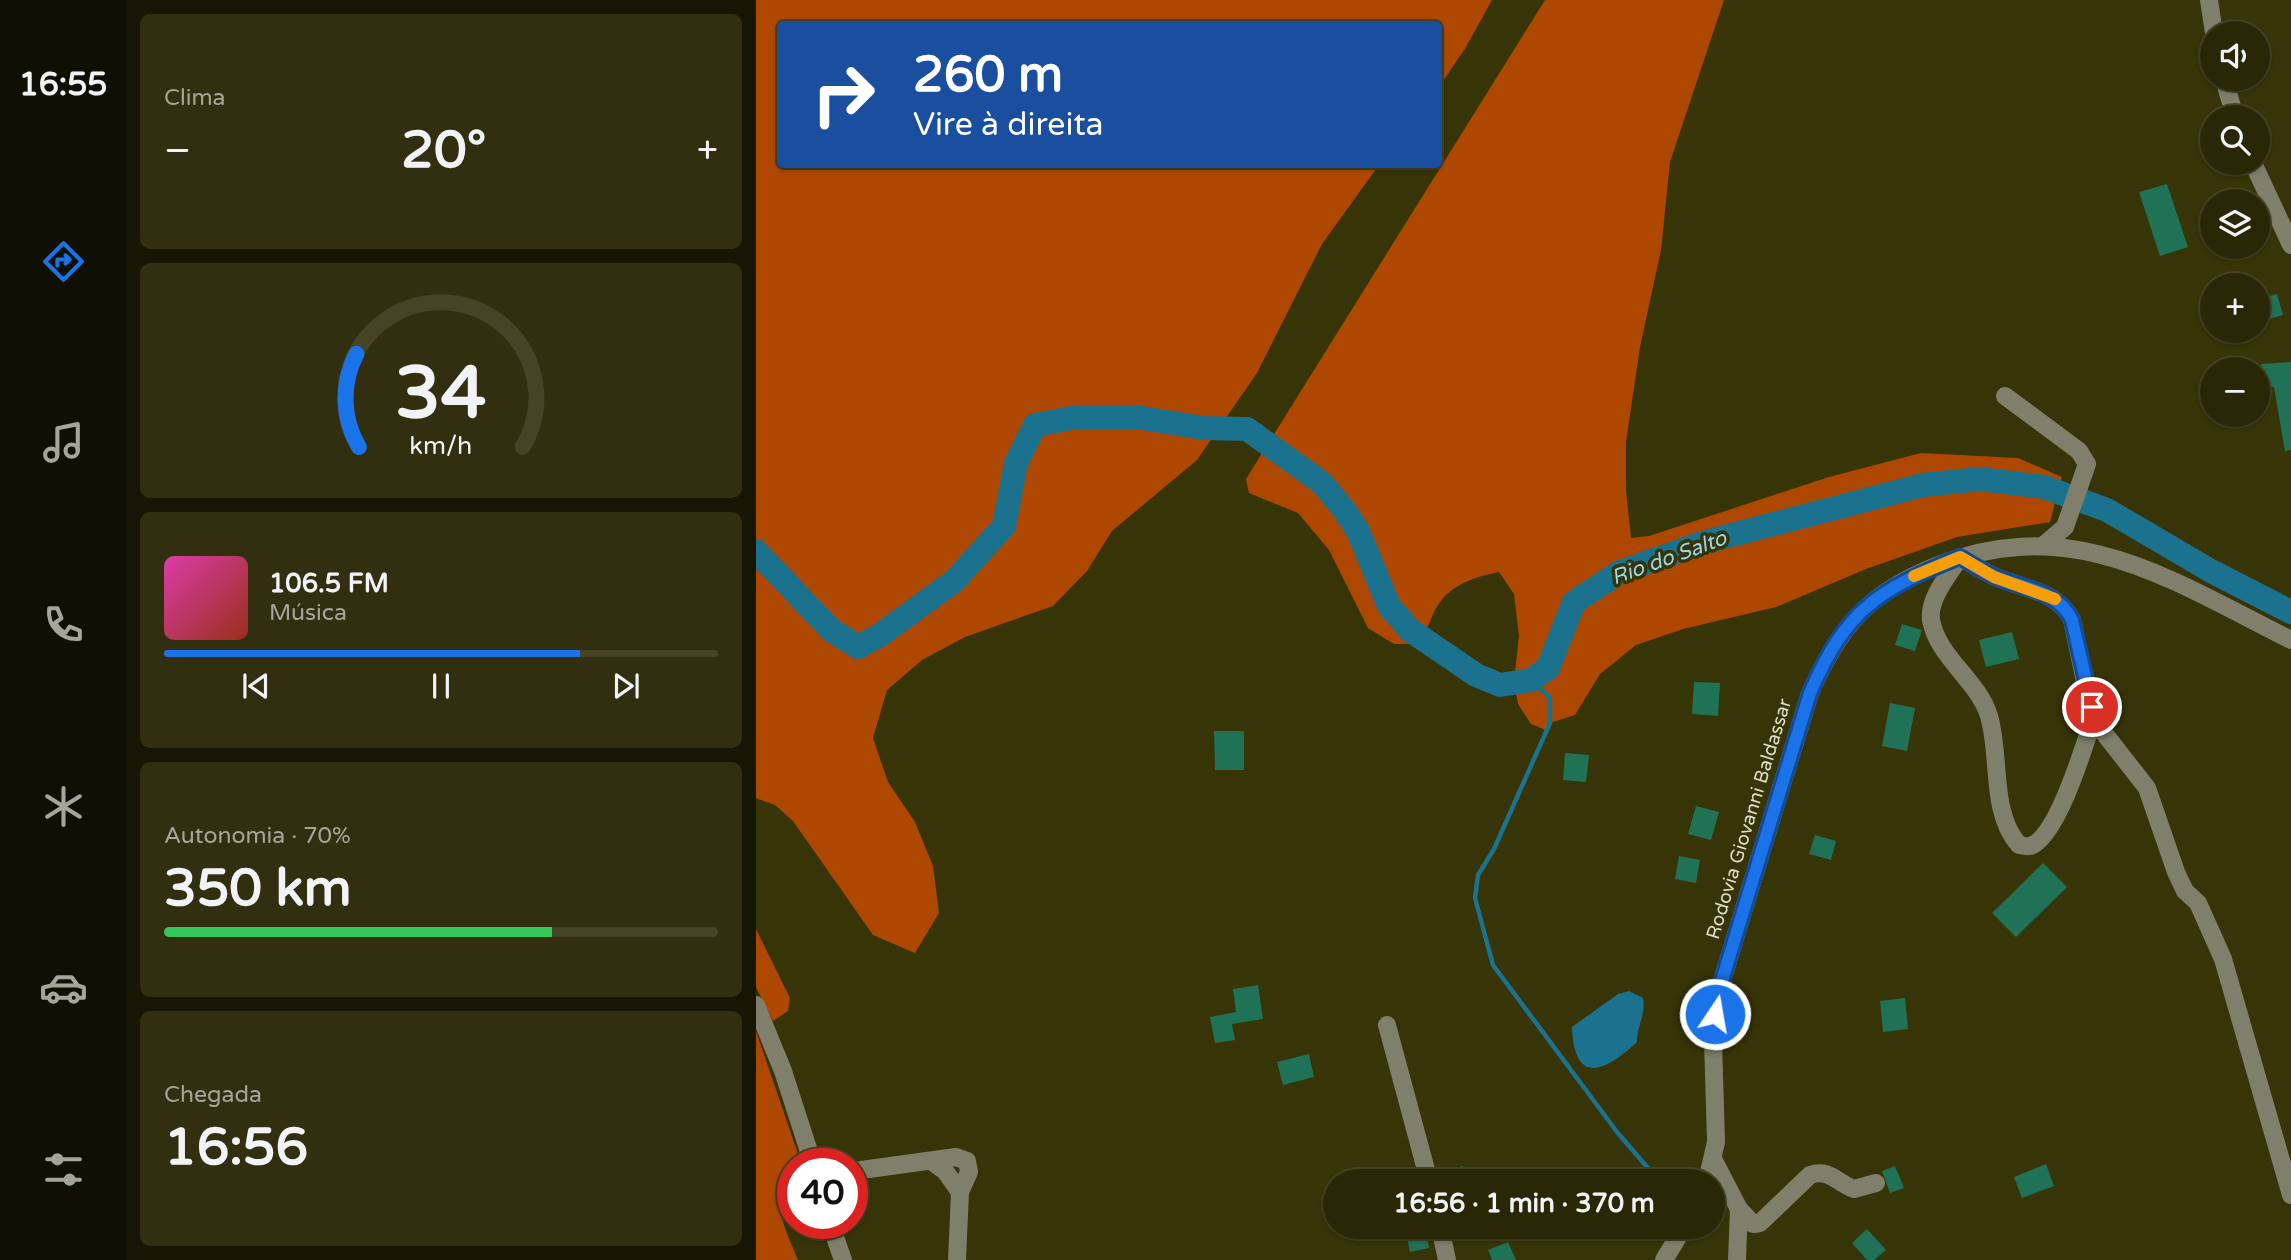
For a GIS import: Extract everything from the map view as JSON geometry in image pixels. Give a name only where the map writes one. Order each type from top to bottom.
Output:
[{"type":"street","points":[[2209,0],[2212,21]]},
{"type":"street","points":[[2259,175],[2291,244]]},
{"type":"street","points":[[2005,396],[2079,451],[2087,464],[2085,478],[2065,527],[2045,544]]},
{"type":"street","name":"Rodovia Giovanni Baldassar","points":[[1711,1169],[1716,1116],[1713,1041],[1720,987],[1810,693],[1826,657],[1843,629],[1870,602],[1898,583],[1960,557],[1994,548],[2045,544],[2078,549],[2138,567],[2291,640]]},
{"type":"street","points":[[2093,719],[2079,764],[2053,820],[2040,838],[2030,846],[2019,845],[2009,834],[2001,809],[1996,747],[1988,713],[1940,644],[1931,621],[1936,596],[1960,557],[1994,577],[2045,594],[2066,607],[2072,620],[2093,719],[2147,788],[2175,872],[2185,891],[2198,903],[2222,959],[2291,1195]]},
{"type":"street","points":[[756,1005],[783,1071],[808,1148]]},
{"type":"street","points":[[1387,1025],[1426,1169]]},
{"type":"street","points":[[868,1169],[957,1157],[967,1161],[969,1172],[960,1192],[957,1260]]},
{"type":"street","points":[[1714,1161],[1739,1209],[1753,1224],[1760,1223],[1810,1175],[1818,1171],[1829,1173],[1854,1189],[1875,1183]]},
{"type":"street","points":[[1737,1260],[1739,1209]]},
{"type":"street","points":[[836,1239],[843,1260]]},
{"type":"street","points":[[1443,1239],[1447,1260]]},
{"type":"street","points":[[1664,1260],[1677,1239]]},
{"type":"shaded area","points":[[756,0],[1492,0],[1466,47],[1442,83],[1442,21],[777,21],[777,168],[1377,168],[1322,244],[1257,373],[1197,460],[1112,531],[1087,571],[1053,606],[965,637],[922,660],[887,690],[873,738],[888,782],[915,822],[933,866],[939,913],[915,953],[873,935],[793,821],[775,805],[756,798]]},
{"type":"shaded area","points":[[1545,0],[1724,0],[1670,162],[1661,250],[1640,347],[1626,442],[1626,491],[1631,538],[1649,536],[1829,477],[1921,453],[2018,458],[2062,477],[2050,522],[1957,537],[1866,569],[1776,607],[1683,629],[1636,645],[1600,674],[1575,715],[1550,723],[1546,730],[1531,724],[1518,704],[1514,682],[1519,636],[1514,594],[1499,572],[1452,590],[1440,602],[1424,633],[1414,644],[1394,644],[1368,628],[1329,550],[1298,513],[1249,493],[1246,479]]},
{"type":"shaded area","points":[[756,929],[790,998],[788,1011],[773,1021],[756,987]]},
{"type":"shaded area","points":[[756,1031],[796,1148],[777,1148],[777,1239],[789,1239],[798,1260],[756,1260]]},
{"type":"water","points":[[1629,991],[1643,998],[1637,1042],[1614,1061],[1593,1068],[1585,1066],[1574,1046],[1572,1027],[1618,994]]},
{"type":"building","points":[[2167,184],[2188,247],[2160,256],[2139,192]]},
{"type":"building","points":[[2277,294],[2283,315],[2270,319],[2270,296]]},
{"type":"building","points":[[2291,362],[2291,450],[2285,451],[2274,387],[2270,387],[2270,363]]},
{"type":"building","points":[[1902,624],[1922,630],[1915,651],[1895,645]]},
{"type":"building","points":[[2012,632],[2019,659],[1986,667],[1979,640]]},
{"type":"building","points":[[1694,682],[1720,683],[1718,716],[1692,714]]},
{"type":"building","points":[[1890,703],[1915,708],[1907,751],[1882,746]]},
{"type":"building","points":[[1214,731],[1244,731],[1244,770],[1215,770]]},
{"type":"building","points":[[1565,753],[1589,755],[1586,782],[1563,780]]},
{"type":"building","points":[[1696,806],[1719,812],[1711,840],[1688,834]]},
{"type":"building","points":[[1815,835],[1836,841],[1831,860],[1809,854]]},
{"type":"building","points":[[1679,856],[1700,860],[1696,883],[1675,879]]},
{"type":"building","points":[[2043,863],[2067,887],[2016,937],[1992,913]]},
{"type":"building","points":[[1258,985],[1263,1019],[1232,1024],[1235,1040],[1215,1043],[1210,1017],[1236,1012],[1233,989]]},
{"type":"building","points":[[1905,998],[1908,1029],[1883,1032],[1880,1001]]},
{"type":"building","points":[[1309,1054],[1314,1077],[1283,1085],[1277,1062]]},
{"type":"building","points":[[2046,1164],[2054,1186],[2022,1198],[2014,1177]]},
{"type":"building","points":[[1895,1166],[1904,1188],[1890,1193],[1882,1171]]},
{"type":"building","points":[[1867,1229],[1886,1250],[1874,1260],[1867,1260],[1852,1243]]},
{"type":"building","points":[[1407,1239],[1427,1239],[1429,1248],[1410,1252]]},
{"type":"building","points":[[1508,1242],[1516,1260],[1492,1260],[1488,1250]]},
{"type":"waterway","name":"Rio do Salto","points":[[756,551],[831,630],[858,647],[880,635],[954,581],[1004,526],[1016,463],[1035,425],[1077,417],[1136,417],[1203,428],[1247,429],[1322,483],[1358,531],[1389,606],[1410,630],[1476,675],[1500,685],[1531,680],[1548,668],[1574,602],[1620,572],[1705,542],[1923,485],[1980,479],[2044,487],[2107,510],[2211,571],[2291,612]]},
{"type":"waterway","points":[[1531,680],[1550,698],[1550,723],[1494,849],[1478,875],[1475,898],[1493,965],[1617,1132],[1649,1169]]},
{"type":"slow traffic","points":[[1914,576],[1960,557],[1994,577],[2055,599]]},
{"type":"route","points":[[1715,1014],[1720,987],[1810,693],[1826,657],[1843,629],[1870,602],[1898,583],[1960,557],[1994,577],[2045,594],[2066,607],[2072,620],[2092,707]]}]
